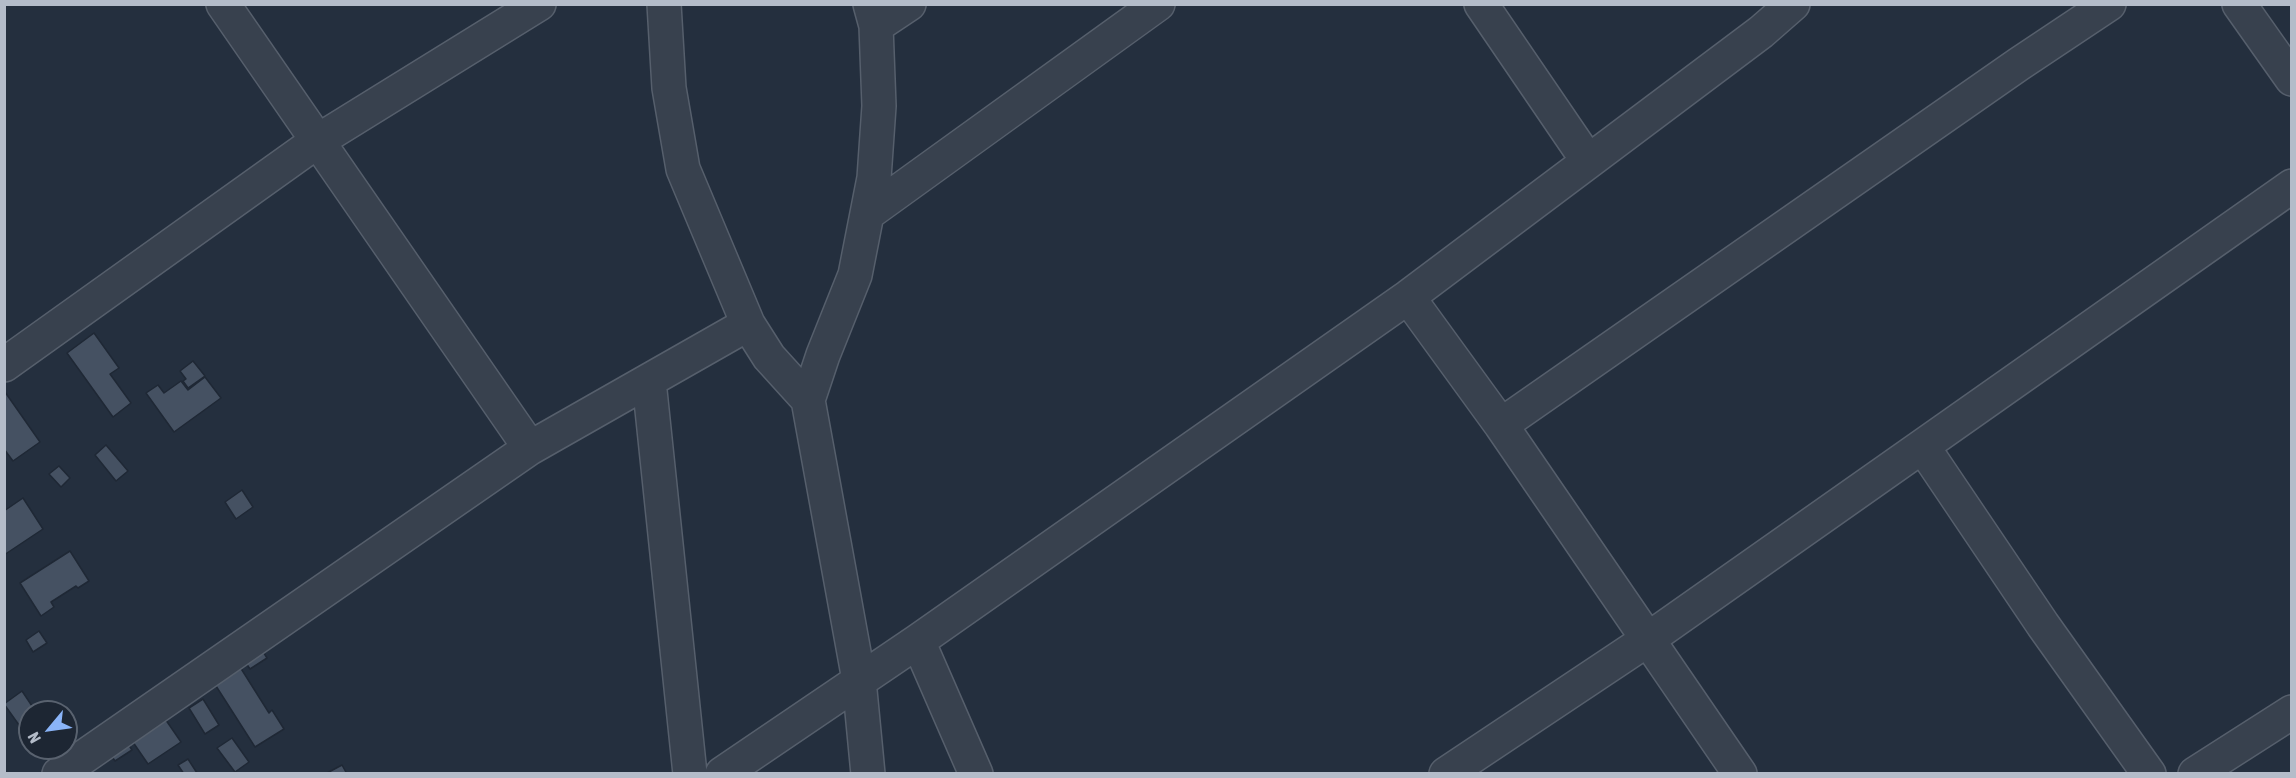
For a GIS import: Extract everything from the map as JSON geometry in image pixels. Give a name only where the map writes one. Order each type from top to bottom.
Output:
[{"type":"street","points":[[223,4],[316,142],[530,448]]},
{"type":"street","points":[[4,365],[316,142],[539,4]]},
{"type":"street","points":[[664,4],[669,88],[683,169],[748,324],[769,357],[808,400]]},
{"type":"street","points":[[868,774],[859,680],[808,400],[855,275],[874,178],[879,106],[873,15],[909,4]]},
{"type":"street","points":[[867,214],[1158,4]]},
{"type":"street","points":[[1481,4],[1588,161]]},
{"type":"street","points":[[722,774],[918,641],[1408,297],[1761,32],[1793,4]]},
{"type":"street","points":[[1501,425],[2019,64],[2109,4]]},
{"type":"street","points":[[2239,4],[2292,79]]},
{"type":"street","points":[[1446,774],[1647,640],[2292,186]]},
{"type":"street","points":[[1408,297],[1501,425],[1740,774]]},
{"type":"street","points":[[59,774],[530,448],[748,324]]},
{"type":"street","points":[[649,381],[690,774]]},
{"type":"street","points":[[1923,447],[2043,625],[2149,774]]},
{"type":"street","points":[[918,641],[976,774]]},
{"type":"street","points":[[2194,774],[2292,712]]},
{"type":"building","points":[[94,333],[119,368],[110,374],[131,403],[113,417],[67,353]]},
{"type":"building","points":[[193,361],[205,376],[188,388],[183,381],[186,379],[180,371]]},
{"type":"building","points":[[205,377],[221,398],[174,432],[146,393],[158,385],[164,393],[181,381],[188,390]]},
{"type":"building","points":[[5,392],[40,442],[13,461],[4,449]]},
{"type":"building","points":[[106,445],[128,471],[116,481],[95,455]]},
{"type":"building","points":[[59,466],[70,478],[61,487],[49,474]]},
{"type":"building","points":[[242,490],[253,507],[236,519],[225,502]]},
{"type":"building","points":[[23,498],[43,529],[4,555],[4,511]]},
{"type":"building","points":[[70,551],[89,581],[78,588],[76,586],[51,602],[54,607],[41,616],[20,583]]},
{"type":"building","points":[[39,631],[47,643],[33,652],[26,640]]},
{"type":"building","points":[[257,642],[267,658],[250,669],[240,654]]},
{"type":"building","points":[[235,659],[269,713],[272,710],[284,729],[255,747],[209,675]]},
{"type":"building","points":[[22,691],[28,700],[18,700],[18,724],[4,704]]},
{"type":"building","points":[[203,699],[219,725],[205,734],[189,708]]},
{"type":"building","points":[[159,710],[181,742],[148,764],[126,732]]},
{"type":"building","points":[[123,736],[132,750],[115,761],[106,748]]},
{"type":"building","points":[[232,738],[249,762],[235,772],[217,748]]},
{"type":"building","points":[[188,759],[196,774],[184,774],[178,765]]},
{"type":"building","points":[[342,765],[347,774],[327,774],[327,773]]}]
